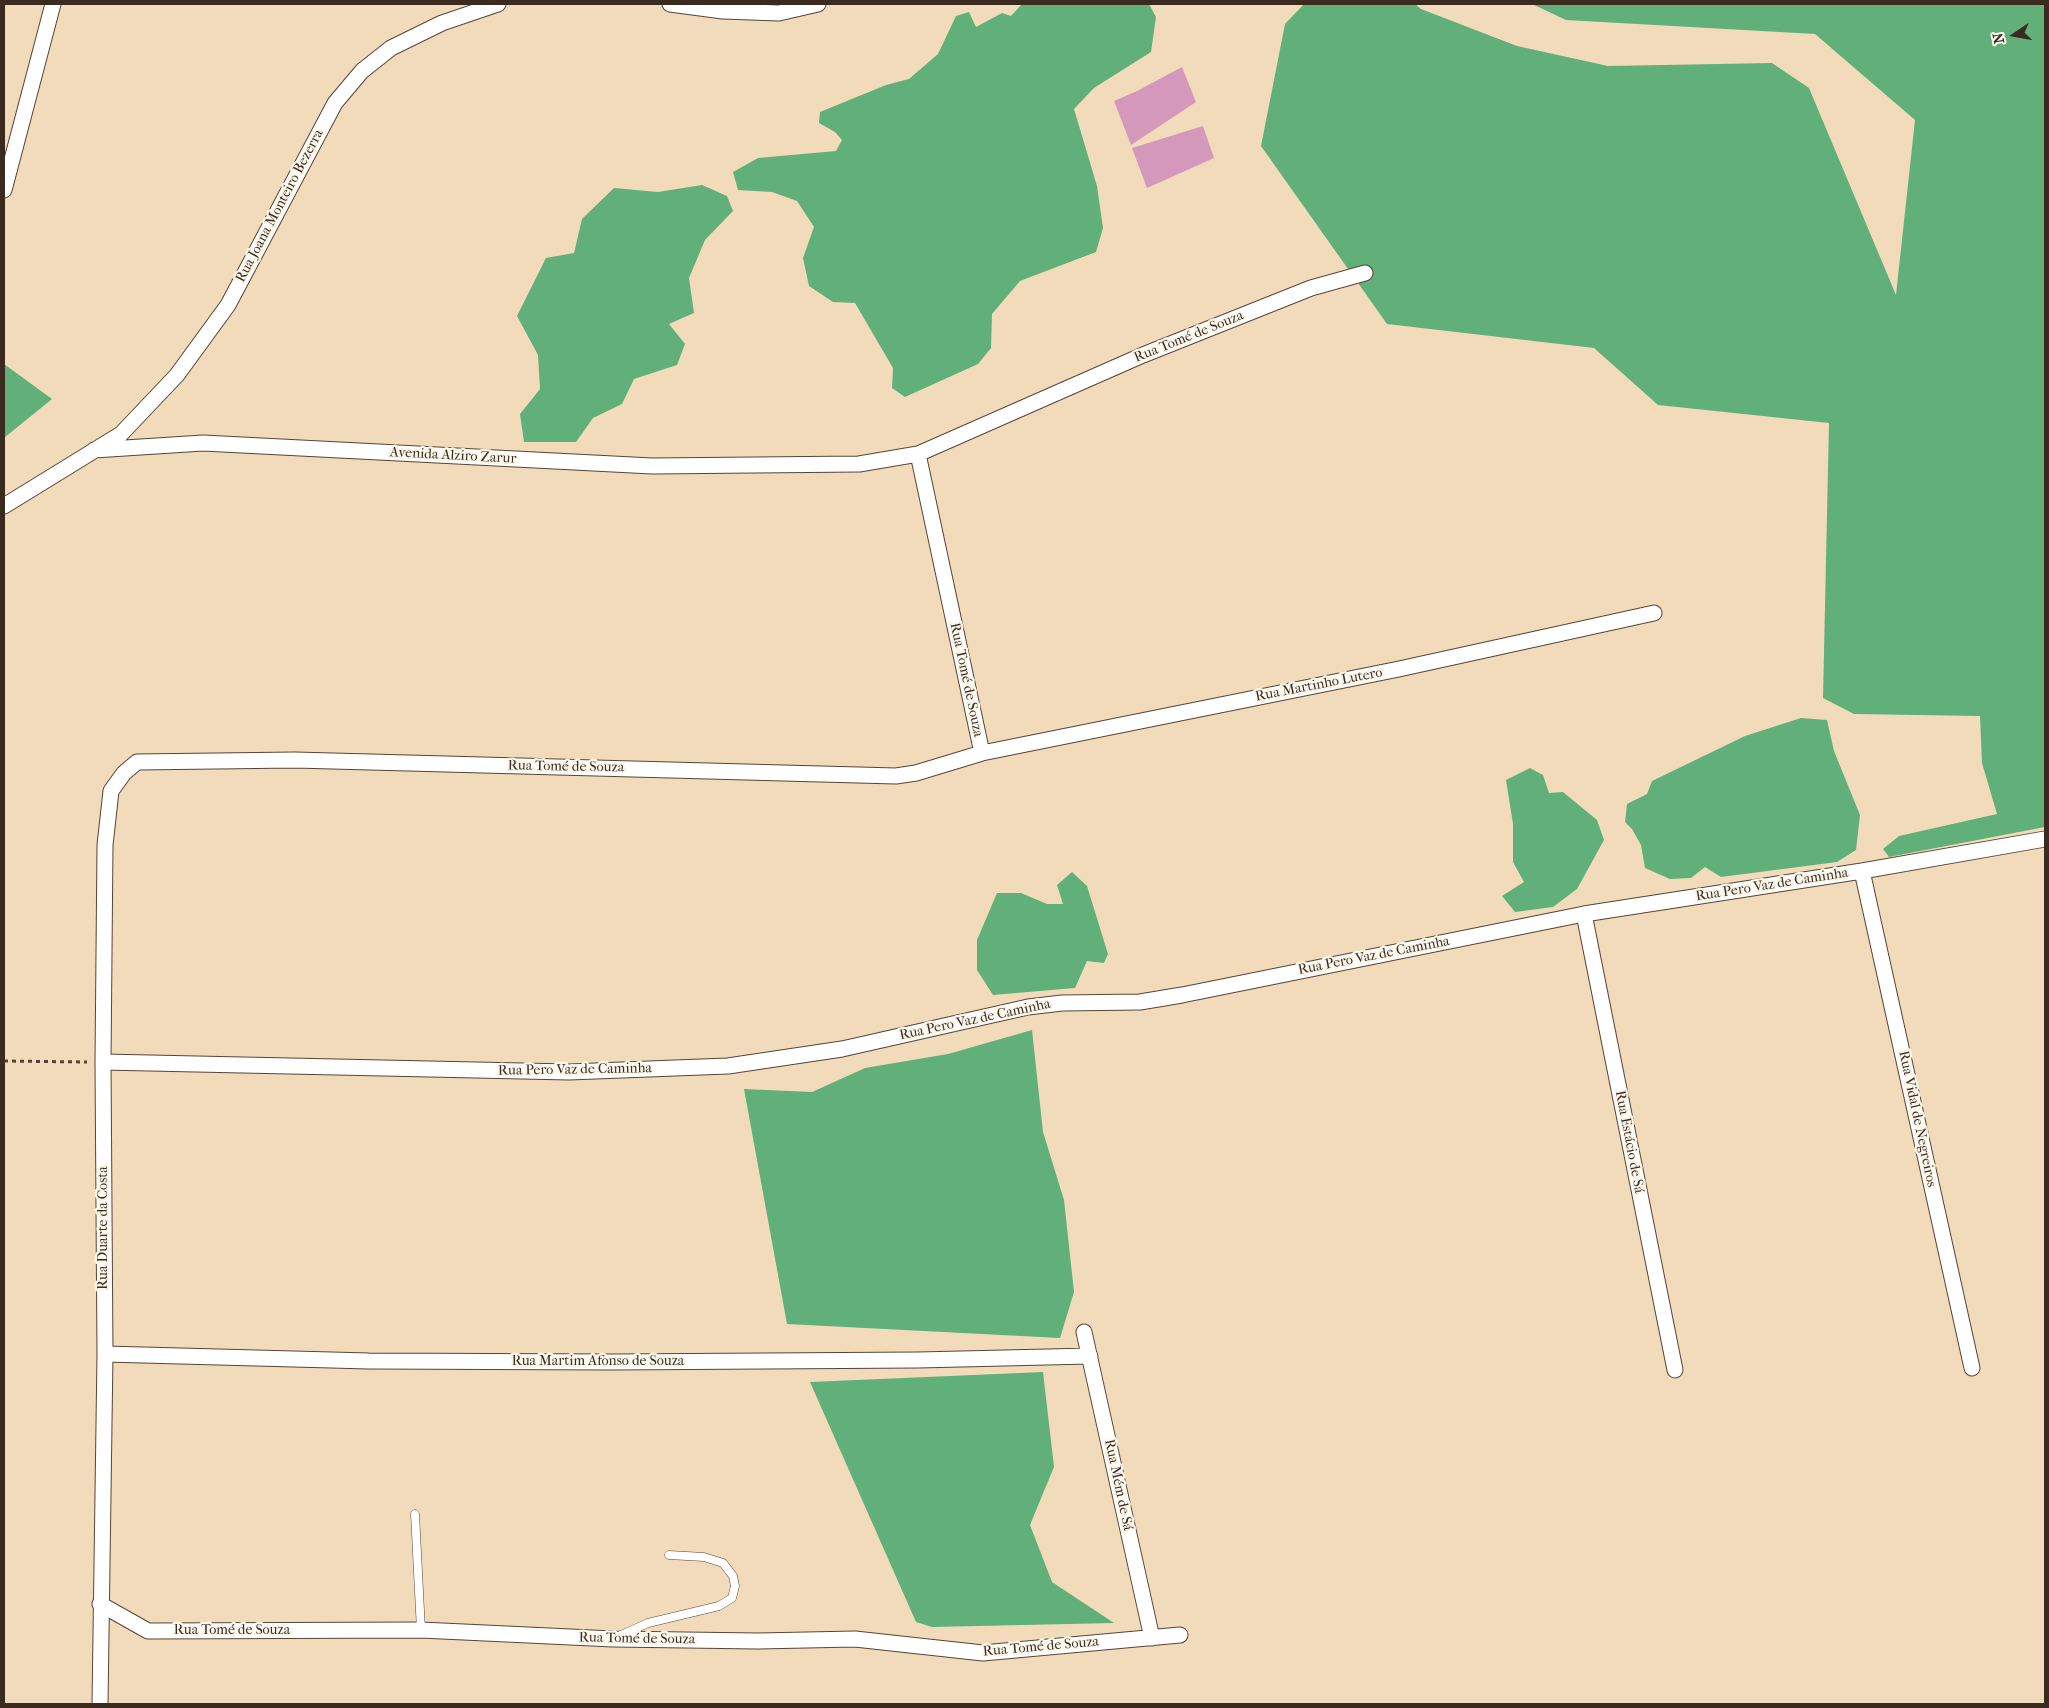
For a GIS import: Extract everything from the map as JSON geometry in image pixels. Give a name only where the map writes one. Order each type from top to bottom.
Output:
[{"type":"street","points":[[4,190],[53,4]]},
{"type":"street","name":"Rua Joana Monteiro Bezerra","points":[[94,450],[121,434],[177,375],[228,305],[335,103],[362,71],[391,48],[442,23],[498,4]]},
{"type":"street","points":[[670,4],[722,12],[779,13],[818,4]]},
{"type":"street","name":"Rua Tomé de Souza","points":[[137,762],[295,760],[886,776],[916,772],[982,753],[918,454],[1143,355],[1311,288],[1366,273]]},
{"type":"street","name":"Avenida Alziro Zarur","points":[[4,506],[94,450],[203,443],[652,466],[859,464],[918,454]]},
{"type":"street","name":"Rua Martinho Lutero","points":[[982,753],[1399,669],[1654,612]]},
{"type":"street","name":"Rua Duarte da Costa","points":[[100,1704],[105,1354],[103,913],[111,791],[124,773],[137,762]]},
{"type":"street","name":"Rua Pero Vaz de Caminha","points":[[103,1062],[569,1072],[728,1066],[842,1049],[1028,1007],[1062,1003],[1140,1002],[1584,914],[1862,871],[2045,839]]},
{"type":"street","name":"Rua Vidal de Negreiros","points":[[1862,871],[1972,1368]]},
{"type":"street","name":"Rua Estácio de Sá","points":[[1584,914],[1675,1370]]},
{"type":"street","name":"Rua Mém de Sá","points":[[1084,1332],[1152,1638]]},
{"type":"street","name":"Rua Martim Afonso de Souza","points":[[105,1354],[369,1362],[918,1360],[1090,1356]]},
{"type":"street","name":"Rua Tomé de Souza","points":[[100,1604],[148,1631],[421,1630],[613,1639],[758,1641],[855,1639],[983,1653],[1180,1635]]},
{"type":"lane","points":[[415,1514],[421,1630]]},
{"type":"lane","points":[[613,1639],[648,1623],[719,1606],[732,1598],[736,1586],[733,1576],[723,1563],[704,1557],[669,1555]]},
{"type":"path","points":[[4,1061],[103,1062]]},
{"type":"green space","points":[[1022,4],[1149,4],[1156,17],[1151,52],[1094,88],[1074,109],[1097,186],[1103,228],[1096,252],[1020,281],[992,314],[991,348],[978,364],[905,397],[892,388],[893,368],[855,303],[833,302],[809,286],[803,258],[814,227],[797,201],[772,192],[738,190],[733,172],[758,158],[836,151],[842,140],[835,132],[819,123],[820,112],[886,85],[909,79],[938,54],[956,16],[969,12],[976,27],[1002,13],[1011,16]]},
{"type":"green space","points":[[1304,4],[1415,4],[1421,9],[1517,46],[1608,66],[1772,63],[1809,88],[1896,295],[1915,120],[1815,34],[1566,20],[1532,4],[2045,4],[2045,827],[1889,857],[1883,849],[1899,836],[1997,814],[1982,763],[1980,716],[1854,714],[1823,698],[1829,423],[1658,405],[1594,348],[1387,324],[1261,146],[1285,24]]},
{"type":"green space","points":[[702,185],[727,196],[733,211],[705,240],[689,278],[694,313],[669,324],[685,344],[677,365],[634,379],[622,404],[593,418],[576,442],[524,442],[520,414],[540,389],[538,355],[517,316],[546,258],[574,253],[582,219],[614,188],[658,192]]},
{"type":"green space","points":[[4,364],[52,399],[4,438]]},
{"type":"green space","points":[[1801,718],[1827,720],[1834,751],[1860,815],[1856,850],[1837,862],[1721,877],[1705,867],[1691,878],[1670,879],[1645,868],[1641,845],[1632,829],[1625,822],[1627,804],[1647,794],[1652,781],[1745,736]]},
{"type":"green space","points":[[1530,768],[1543,775],[1549,793],[1563,792],[1597,820],[1604,840],[1577,889],[1553,907],[1515,912],[1502,896],[1524,882],[1513,862],[1513,824],[1506,780]]},
{"type":"green space","points":[[1072,872],[1087,886],[1108,954],[1104,963],[1087,961],[1075,988],[993,995],[977,970],[977,940],[997,893],[1021,893],[1047,904],[1063,904],[1057,885]]},
{"type":"green space","points":[[1032,1030],[1043,1132],[1064,1200],[1074,1292],[1060,1338],[787,1324],[744,1089],[812,1092],[865,1068],[948,1054]]},
{"type":"green space","points":[[1043,1372],[1054,1467],[1030,1525],[1052,1582],[1114,1623],[932,1627],[916,1622],[810,1382]]},
{"type":"building","points":[[1182,67],[1196,102],[1131,145],[1114,101]]},
{"type":"building","points":[[1203,126],[1214,158],[1147,188],[1132,148]]}]
